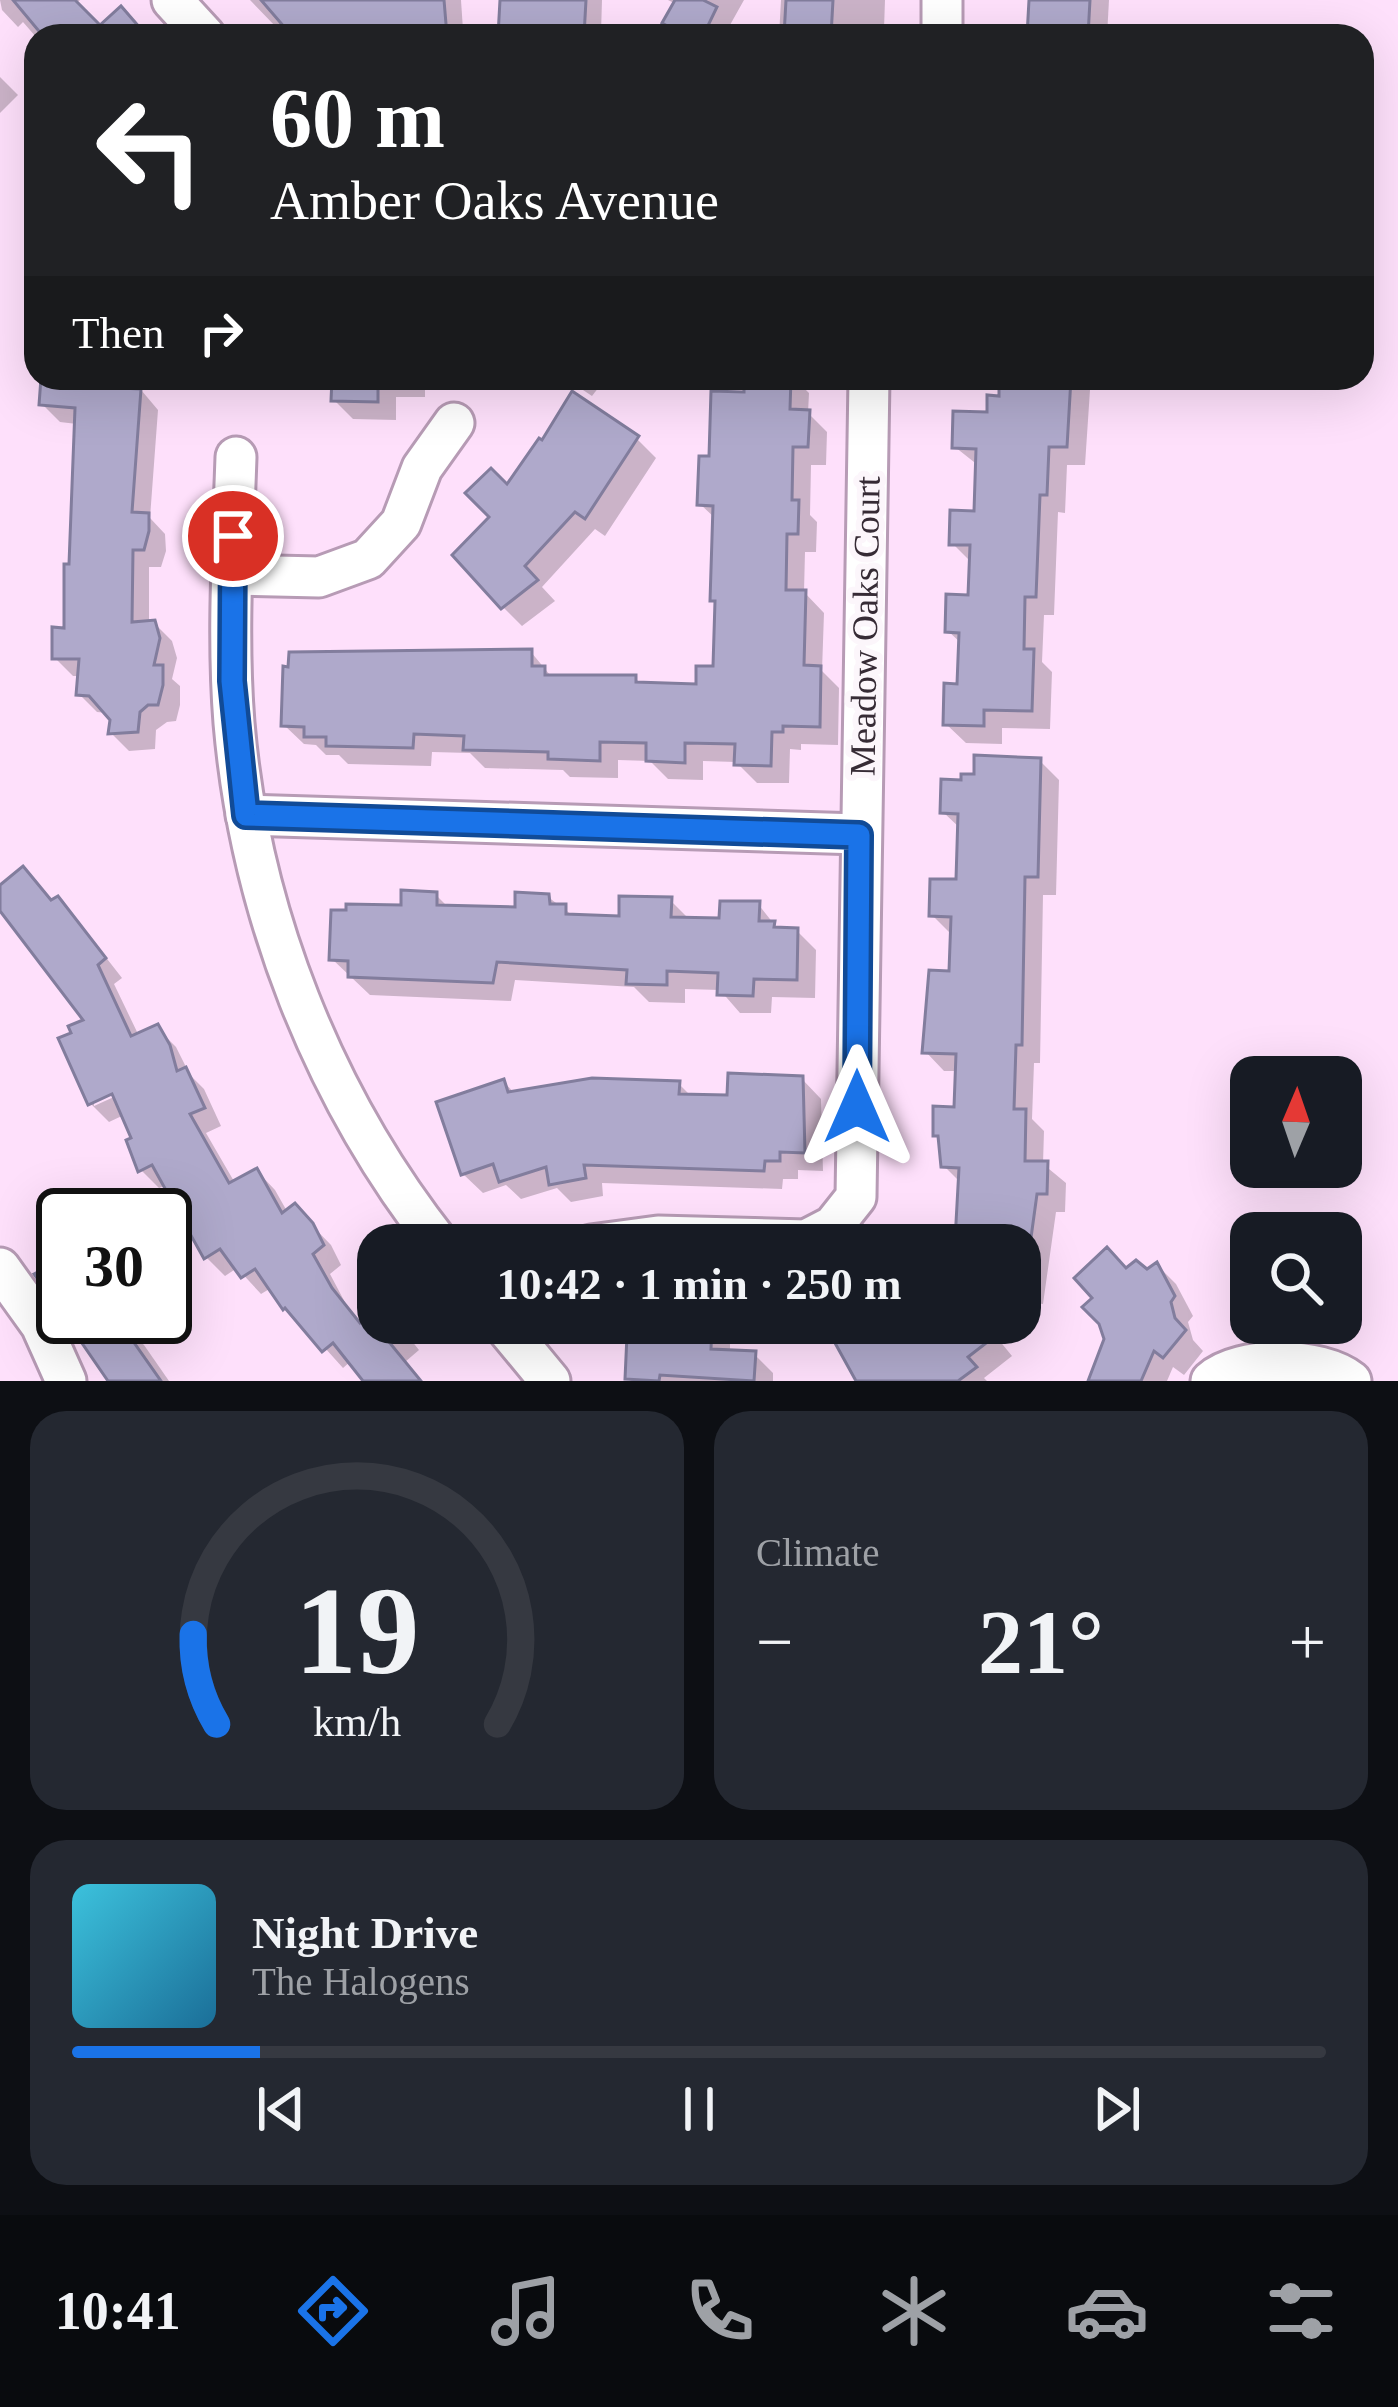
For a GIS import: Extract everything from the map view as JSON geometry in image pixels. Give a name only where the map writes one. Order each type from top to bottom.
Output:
[{"type":"street","points":[[172,0],[195,24]]},
{"type":"street","name":"Meadow Oaks Court","points":[[835,1224],[856,1197],[869,390]]},
{"type":"street","points":[[232,575],[319,577],[368,559],[400,523],[422,468],[454,423]]},
{"type":"street","points":[[236,458],[234,723],[246,815],[268,908],[295,989],[333,1075],[374,1150],[425,1224]]},
{"type":"street","points":[[246,815],[859,835]]},
{"type":"street","points":[[0,1268],[41,1325],[66,1381]]},
{"type":"street","points":[[519,1344],[550,1381]]},
{"type":"street","points":[[1211,1381],[1241,1364],[1313,1365],[1332,1369],[1351,1381]]},
{"type":"building","points":[[13,0],[75,0],[99,24],[33,24]]},
{"type":"building","points":[[261,0],[444,0],[446,24],[282,24]]},
{"type":"building","points":[[500,0],[586,0],[585,24],[499,24]]},
{"type":"building","points":[[675,0],[703,0],[717,7],[709,24],[662,23]]},
{"type":"building","points":[[786,0],[833,0],[832,24],[785,24]]},
{"type":"building","points":[[1029,0],[1090,0],[1089,24],[1028,24]]},
{"type":"building","points":[[121,6],[137,24],[101,24]]},
{"type":"building","points":[[40,390],[141,390],[132,512],[149,513],[149,531],[144,550],[133,550],[132,622],[155,620],[160,638],[154,665],[163,665],[163,685],[158,705],[148,705],[140,712],[138,732],[108,734],[110,720],[89,696],[76,695],[79,659],[52,659],[52,627],[64,628],[75,408],[39,405]]},
{"type":"building","points":[[331,390],[378,390],[378,402],[331,401]]},
{"type":"building","points":[[791,390],[790,409],[810,410],[808,447],[793,447],[792,500],[799,500],[798,534],[787,534],[786,590],[806,590],[804,665],[821,666],[820,727],[783,726],[783,732],[772,732],[771,766],[734,765],[735,744],[685,743],[685,763],[646,761],[646,743],[600,742],[600,761],[548,759],[548,752],[463,750],[464,736],[414,734],[413,748],[326,746],[326,737],[304,737],[304,727],[281,726],[283,666],[288,667],[289,652],[532,649],[532,666],[545,666],[545,675],[636,675],[636,682],[696,684],[696,666],[713,666],[715,601],[710,601],[713,506],[697,505],[699,456],[709,456],[711,391]]},
{"type":"building","points":[[999,390],[1070,390],[1067,447],[1049,447],[1047,495],[1040,495],[1036,597],[1025,597],[1024,649],[1034,649],[1032,711],[984,710],[984,726],[943,725],[944,683],[957,684],[959,633],[945,632],[946,594],[968,595],[970,545],[949,545],[950,510],[974,511],[976,449],[952,448],[953,411],[987,412],[987,395],[999,396]]},
{"type":"building","points":[[572,391],[639,436],[585,519],[575,512],[525,566],[538,580],[501,609],[452,555],[489,517],[465,493],[491,468],[507,484]]},
{"type":"building","points":[[974,755],[1041,758],[1038,877],[1025,877],[1022,1045],[1016,1045],[1014,1109],[1026,1109],[1025,1161],[1048,1161],[1047,1194],[1037,1194],[1033,1224],[956,1224],[959,1168],[941,1167],[938,1136],[933,1136],[933,1106],[954,1107],[956,1054],[922,1053],[929,970],[949,971],[951,917],[929,916],[930,879],[956,879],[958,814],[940,813],[941,779],[961,780],[961,774],[974,774]]},
{"type":"building","points":[[23,866],[51,900],[58,896],[106,958],[98,965],[131,1036],[158,1024],[177,1071],[186,1067],[205,1108],[190,1114],[229,1183],[257,1168],[282,1213],[295,1203],[324,1245],[313,1254],[357,1319],[357,1344],[391,1344],[421,1381],[363,1381],[333,1343],[322,1352],[283,1310],[255,1269],[241,1278],[220,1249],[204,1259],[192,1237],[192,1188],[165,1188],[152,1165],[138,1172],[126,1140],[131,1138],[112,1094],[88,1105],[58,1038],[71,1033],[68,1026],[83,1020],[0,911],[0,885]]},
{"type":"building","points":[[401,890],[437,892],[437,905],[515,907],[515,892],[549,894],[550,904],[566,904],[566,914],[619,916],[619,896],[672,897],[671,917],[719,918],[720,901],[760,901],[759,921],[798,928],[797,980],[754,979],[753,996],[717,995],[718,973],[667,971],[667,985],[626,984],[627,970],[497,962],[493,983],[348,977],[348,961],[329,960],[331,910],[346,910],[346,904],[401,905]]},
{"type":"building","points":[[728,1073],[803,1076],[805,1153],[780,1152],[780,1161],[765,1161],[764,1171],[584,1165],[586,1178],[549,1185],[546,1167],[499,1182],[493,1164],[461,1175],[436,1102],[504,1079],[508,1092],[592,1078],[680,1081],[679,1094],[727,1095]]},
{"type":"building","points":[[1107,1247],[1126,1268],[1136,1260],[1147,1269],[1157,1262],[1175,1296],[1171,1302],[1175,1318],[1186,1330],[1163,1358],[1154,1351],[1141,1381],[1088,1381],[1104,1339],[1099,1324],[1082,1307],[1092,1298],[1074,1278]]},
{"type":"building","points":[[83,1344],[135,1344],[161,1381],[108,1381]]},
{"type":"building","points":[[627,1344],[711,1344],[711,1349],[756,1351],[754,1381],[660,1375],[659,1381],[625,1379]]},
{"type":"building","points":[[836,1344],[985,1344],[968,1357],[977,1367],[958,1381],[856,1381]]},
{"type":"route","points":[[233,536],[232,681],[246,815],[859,835],[857,1107]]}]
